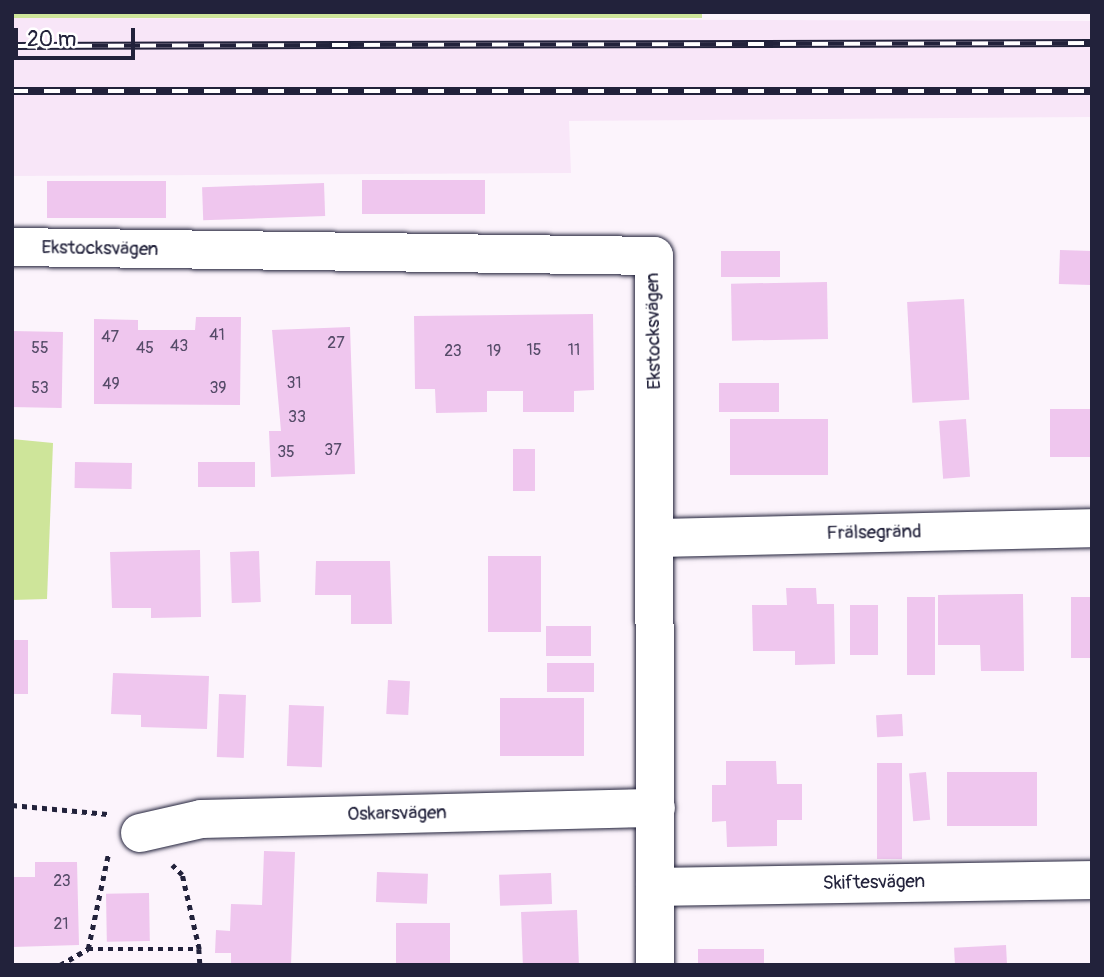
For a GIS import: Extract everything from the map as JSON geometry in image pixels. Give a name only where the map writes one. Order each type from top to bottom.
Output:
[{"type":"street","name":"Ekstocksvägen","points":[[12,247],[654,256],[655,965]]},
{"type":"street","name":"Frälsegränd","points":[[656,538],[1092,528]]},
{"type":"street","name":"Oskarsvägen","points":[[140,833],[201,819],[656,808]]},
{"type":"street","name":"Skiftesvägen","points":[[655,887],[1092,880]]},
{"type":"path","points":[[12,805],[100,810],[140,833],[182,875],[200,965]]},
{"type":"path","points":[[88,949],[103,859],[140,833]]},
{"type":"path","points":[[60,965],[88,949],[199,950]]},
{"type":"shaded area","points":[[12,18],[1092,21],[1092,117],[569,121],[571,173],[12,176]]},
{"type":"green space","points":[[12,12],[702,12],[702,18],[12,18]]},
{"type":"green space","points":[[12,439],[53,443],[47,599],[12,600]]},
{"type":"building","points":[[362,180],[485,180],[485,214],[362,214]]},
{"type":"building","points":[[47,181],[166,181],[166,218],[47,218]]},
{"type":"building","points":[[324,183],[325,216],[203,220],[202,187]]},
{"type":"building","points":[[1060,250],[1092,251],[1091,285],[1059,284]]},
{"type":"building","points":[[721,251],[780,251],[780,277],[721,277]]},
{"type":"building","points":[[827,282],[828,339],[732,341],[731,284]]},
{"type":"building","points":[[964,299],[969,400],[912,403],[907,302]]},
{"type":"building","points":[[593,314],[594,390],[574,391],[574,412],[523,412],[523,391],[487,391],[487,412],[436,413],[435,389],[415,389],[414,316]]},
{"type":"building","points":[[196,317],[241,317],[240,405],[94,404],[94,319],[138,320],[138,330],[195,330]]},
{"type":"building","points":[[350,327],[355,474],[271,477],[269,431],[281,431],[272,330]]},
{"type":"building","points":[[12,331],[63,332],[62,408],[12,407]]},
{"type":"building","points":[[719,383],[779,383],[779,412],[719,412]]},
{"type":"building","points":[[1050,409],[1092,409],[1092,457],[1050,457]]},
{"type":"building","points":[[730,419],[828,419],[828,475],[730,475]]},
{"type":"building","points":[[966,419],[970,477],[943,479],[939,421]]},
{"type":"building","points":[[513,449],[535,449],[535,491],[513,491]]},
{"type":"building","points":[[75,462],[132,463],[132,489],[75,488]]},
{"type":"building","points":[[198,462],[255,462],[255,487],[198,487]]},
{"type":"building","points":[[200,550],[201,617],[151,618],[151,608],[112,608],[110,552]]},
{"type":"building","points":[[259,551],[261,602],[232,603],[230,552]]},
{"type":"building","points":[[488,556],[541,556],[541,632],[488,632]]},
{"type":"building","points":[[316,561],[390,561],[392,624],[351,624],[351,595],[315,595]]},
{"type":"building","points":[[786,588],[816,588],[817,604],[834,604],[835,664],[795,665],[795,651],[753,651],[752,605],[787,605]]},
{"type":"building","points":[[1023,594],[1024,671],[981,671],[980,645],[938,645],[938,595]]},
{"type":"building","points":[[907,597],[935,597],[935,675],[907,675]]},
{"type":"building","points":[[1071,597],[1092,597],[1092,658],[1071,658]]},
{"type":"building","points":[[850,605],[878,605],[878,655],[850,655]]},
{"type":"building","points":[[546,626],[591,626],[591,656],[546,656]]},
{"type":"building","points":[[12,640],[28,640],[28,694],[12,694]]},
{"type":"building","points":[[547,663],[594,663],[594,692],[547,692]]},
{"type":"building","points":[[113,673],[209,676],[207,729],[141,727],[141,715],[111,714]]},
{"type":"building","points":[[388,680],[410,681],[408,715],[386,714]]},
{"type":"building","points":[[219,694],[246,695],[244,758],[217,757]]},
{"type":"building","points":[[500,698],[584,698],[584,756],[500,756]]},
{"type":"building","points":[[289,705],[324,706],[322,767],[287,766]]},
{"type":"building","points":[[902,714],[903,736],[877,737],[876,715]]},
{"type":"building","points":[[726,761],[776,761],[777,784],[802,784],[802,820],[777,820],[777,846],[727,847],[726,821],[712,822],[712,785],[726,785]]},
{"type":"building","points":[[877,763],[902,763],[902,859],[877,859]]},
{"type":"building","points":[[926,772],[930,820],[913,821],[909,773]]},
{"type":"building","points":[[947,772],[1037,772],[1037,826],[947,826]]},
{"type":"building","points":[[264,851],[295,852],[291,965],[231,965],[231,953],[215,953],[216,930],[230,931],[231,904],[262,905]]},
{"type":"building","points":[[35,862],[77,862],[79,945],[12,947],[12,877],[35,877]]},
{"type":"building","points":[[377,872],[428,874],[427,904],[376,902]]},
{"type":"building","points":[[551,873],[552,904],[500,906],[499,875]]},
{"type":"building","points":[[149,893],[150,941],[107,942],[106,894]]},
{"type":"building","points":[[577,910],[579,965],[523,965],[521,912]]},
{"type":"building","points":[[396,923],[450,923],[450,965],[396,965]]},
{"type":"building","points":[[1006,945],[1007,965],[955,965],[954,948]]},
{"type":"building","points":[[698,949],[764,949],[764,965],[698,965]]},
{"type":"railway","points":[[12,46],[1092,43]]},
{"type":"railway","points":[[12,91],[1092,91]]}]
